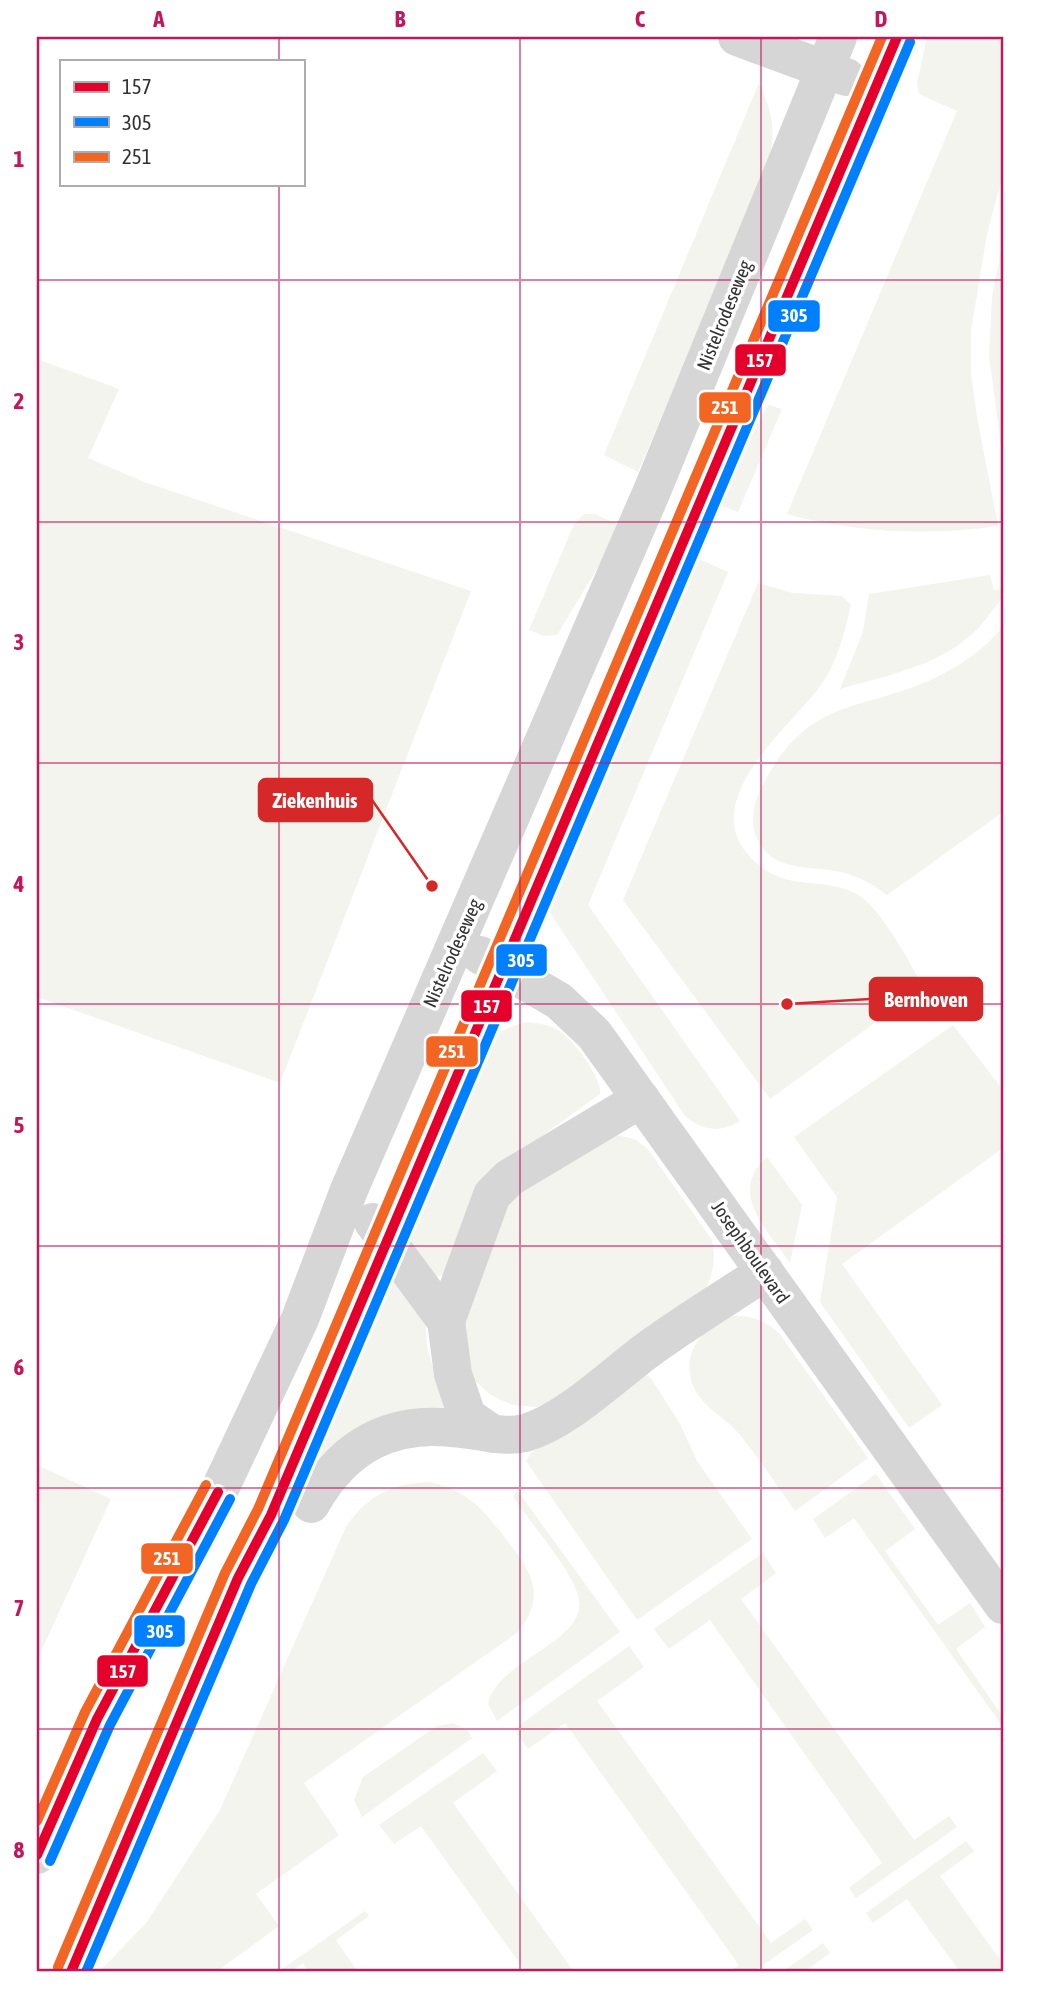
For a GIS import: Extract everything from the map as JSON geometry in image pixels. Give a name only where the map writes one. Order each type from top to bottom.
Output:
[{"type":"street","points":[[737,37],[831,53],[876,89]]},
{"type":"street","points":[[71,1972],[238,1578],[271,1515],[501,966],[897,37]]},
{"type":"street","name":"Nistelrodeseweg","points":[[37,1855],[97,1719],[217,1495],[300,1319],[349,1190],[645,510],[831,53]]},
{"type":"street","name":"Josephboulevard","points":[[456,944],[501,966],[559,1000],[594,1034],[1003,1605]]},
{"type":"street","points":[[493,1434],[467,1416],[453,1374],[446,1321],[492,1195],[509,1178],[641,1099]]},
{"type":"street","points":[[349,1190],[446,1321]]},
{"type":"street","points":[[311,1504],[328,1474],[362,1446],[387,1433],[439,1426],[493,1434],[523,1433],[549,1423],[653,1345],[765,1272]]},
{"type":"shaded area","points":[[927,37],[1003,37],[1003,174],[987,234],[971,331],[971,374],[998,526],[945,531],[892,531],[839,525],[787,514],[957,111],[919,94],[917,83]]},
{"type":"shaded area","points":[[759,83],[772,123],[769,165],[638,472],[604,455]]},
{"type":"shaded area","points":[[1003,240],[1003,462],[989,355],[992,297]]},
{"type":"shaded area","points":[[37,359],[119,389],[88,458],[144,482],[471,591],[280,1083],[37,997]]},
{"type":"shaded area","points":[[768,405],[782,409],[738,512],[714,503]]},
{"type":"shaded area","points":[[584,514],[594,514],[618,524],[601,562],[557,635],[544,636],[529,630],[574,524]]},
{"type":"shaded area","points":[[692,556],[728,572],[588,905],[740,1121],[719,1129],[698,1125],[685,1116],[545,905]]},
{"type":"shaded area","points":[[990,575],[994,590],[1003,589],[1001,598],[977,629],[961,643],[923,664],[840,689],[863,632],[869,594]]},
{"type":"shaded area","points":[[758,583],[793,593],[842,596],[851,605],[840,646],[827,676],[753,766],[740,790],[734,813],[737,837],[752,859],[776,876],[837,887],[862,897],[892,933],[924,987],[770,1099],[623,900]]},
{"type":"shaded area","points":[[1003,627],[1003,812],[887,895],[868,882],[851,875],[792,865],[773,858],[765,851],[754,829],[753,814],[757,799],[779,758],[799,735],[820,720],[843,709],[921,684],[950,670],[979,651]]},
{"type":"shaded area","points":[[526,1022],[550,1026],[564,1034],[592,1069],[600,1087],[600,1094],[488,1175],[444,1275],[435,1277],[405,1236],[483,1048],[502,1031]]},
{"type":"shaded area","points":[[953,1025],[1003,1090],[1003,1148],[842,1264],[942,1405],[909,1428],[820,1302],[837,1197],[794,1137]]},
{"type":"shaded area","points":[[617,1135],[634,1139],[647,1148],[712,1240],[714,1260],[708,1284],[705,1291],[559,1400],[536,1407],[512,1405],[491,1395],[473,1379],[461,1312],[506,1201]]},
{"type":"shaded area","points":[[767,1157],[802,1205],[790,1263],[762,1224],[751,1197],[750,1184],[756,1170]]},
{"type":"shaded area","points":[[391,1270],[425,1312],[427,1347],[445,1408],[338,1444],[307,1467]]},
{"type":"shaded area","points":[[734,1316],[758,1320],[779,1333],[868,1458],[795,1511],[741,1436],[699,1397],[690,1377],[689,1365],[696,1343],[712,1326]]},
{"type":"shaded area","points":[[644,1375],[650,1377],[679,1422],[697,1461],[752,1539],[637,1620],[526,1461],[531,1453]]},
{"type":"shaded area","points":[[37,1465],[111,1499],[37,1660]]},
{"type":"shaded area","points":[[876,1474],[915,1529],[885,1551],[938,1625],[970,1603],[985,1627],[956,1649],[1003,1717],[1003,1727],[854,1518],[825,1538],[813,1519]]},
{"type":"shaded area","points":[[431,1482],[456,1491],[475,1504],[516,1552],[533,1584],[532,1607],[527,1619],[518,1632],[304,1783],[339,1835],[256,1894],[279,1926],[216,1972],[99,1972],[147,1922],[220,1810],[346,1527],[363,1507],[382,1493],[404,1485]]},
{"type":"shaded area","points":[[517,1490],[620,1632],[497,1721],[488,1704],[495,1688],[507,1675],[571,1626],[578,1611],[578,1595],[574,1584],[513,1497]]},
{"type":"shaded area","points":[[763,1553],[776,1573],[741,1599],[914,1840],[949,1816],[957,1827],[856,1898],[849,1888],[882,1863],[710,1620],[669,1649],[654,1629]]},
{"type":"shaded area","points":[[629,1646],[644,1667],[597,1701],[771,1943],[805,1919],[813,1930],[753,1972],[729,1972],[739,1965],[565,1723],[528,1749],[514,1729]]},
{"type":"shaded area","points":[[453,1723],[468,1731],[472,1738],[362,1817],[354,1800],[363,1777],[437,1726]]},
{"type":"shaded area","points":[[483,1753],[497,1771],[453,1803],[574,1972],[526,1972],[421,1826],[394,1844],[379,1825]]},
{"type":"shaded area","points":[[966,1841],[974,1851],[940,1876],[1003,1964],[1003,1972],[960,1972],[907,1899],[873,1923],[866,1913]]},
{"type":"shaded area","points":[[365,1911],[369,1916],[336,1940],[358,1972],[309,1972],[303,1963],[290,1972],[278,1972]]},
{"type":"shaded area","points":[[823,1943],[830,1953],[804,1972],[782,1972]]},
{"type":"transit line","name":"251","points":[[58,1967],[225,1573],[258,1509],[882,37]]},
{"type":"transit line","name":"157","points":[[71,1972],[238,1578],[271,1515],[897,37]]},
{"type":"transit line","name":"305","points":[[86,1972],[251,1584],[284,1520],[910,42]]},
{"type":"transit line","name":"251","points":[[37,1821],[85,1712],[206,1485]]},
{"type":"transit line","name":"157","points":[[37,1855],[97,1719],[218,1492]]},
{"type":"transit line","name":"305","points":[[50,1861],[110,1725],[230,1499]]},
{"type":"place","name":"Ziekenhuis","points":[[432,886]]},
{"type":"place","name":"Bernhoven","points":[[787,1004]]}]
